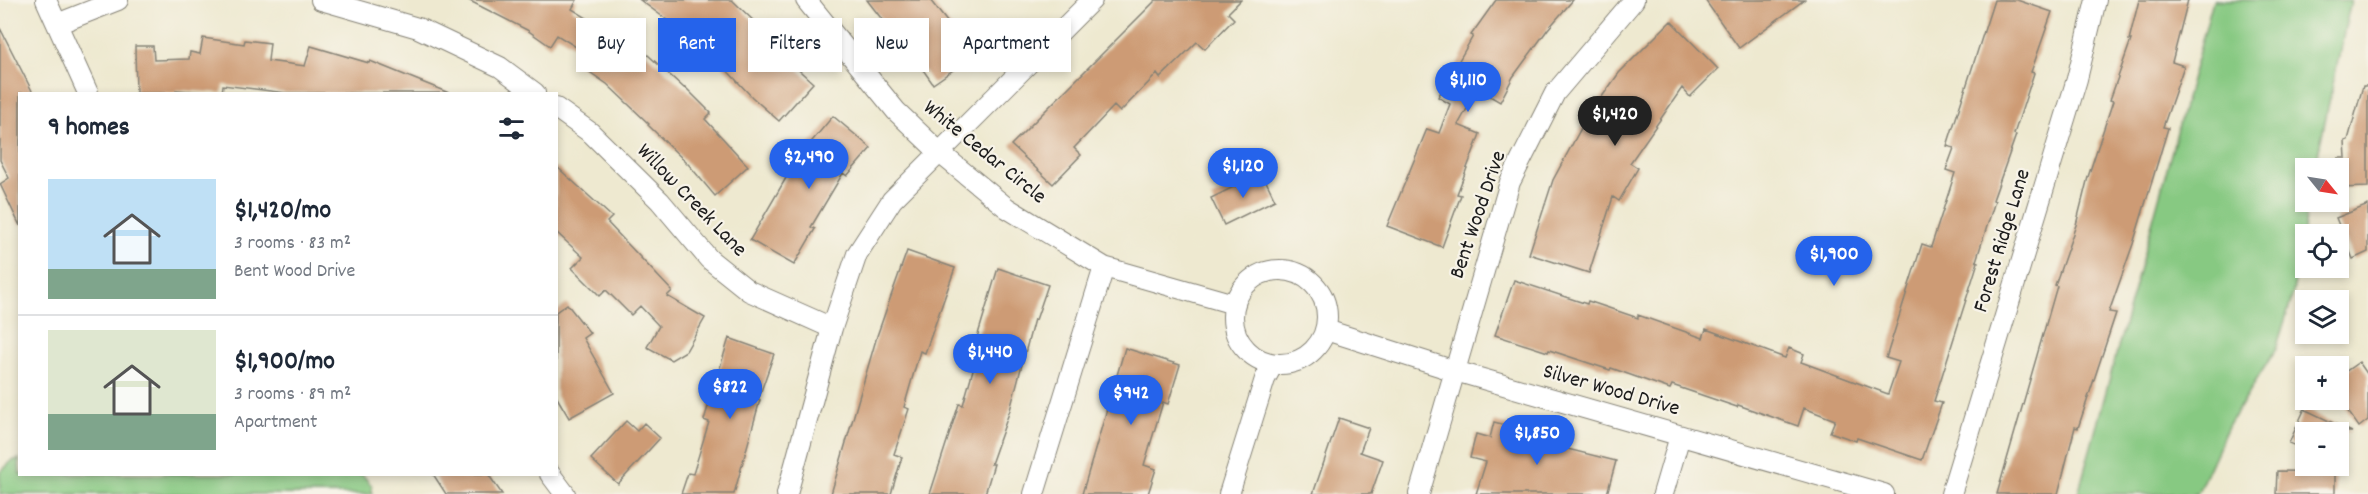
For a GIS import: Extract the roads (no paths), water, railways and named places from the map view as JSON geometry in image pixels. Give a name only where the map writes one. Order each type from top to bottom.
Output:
[{"type":"street","points":[[46,0],[88,92]]},
{"type":"street","points":[[57,24],[118,0]]},
{"type":"street","points":[[321,0],[418,28],[500,67],[534,92]]},
{"type":"street","name":"White Cedar Circle","points":[[806,0],[896,111],[940,153],[1007,208],[1104,267],[1234,304]]},
{"type":"street","points":[[787,494],[832,328],[857,254],[892,200],[1092,0]]},
{"type":"street","name":"Bent Wood Drive","points":[[1455,371],[1510,183],[1555,93],[1634,0]]},
{"type":"street","name":"Forest Ridge Lane","points":[[1951,494],[2077,80],[2096,0]]},
{"type":"street","name":"Willow Creek Lane","points":[[558,109],[591,133],[660,201],[709,259],[748,291],[832,328]]},
{"type":"street","points":[[1034,494],[1104,267]]},
{"type":"street","points":[[1273,269],[1295,271],[1306,276],[1318,287],[1327,308],[1326,330],[1317,347],[1300,360],[1288,364],[1273,364],[1250,355],[1239,342],[1233,327],[1234,304],[1248,281],[1258,274],[1273,269]]},
{"type":"street","name":"Silver Wood Drive","points":[[1326,330],[1455,371],[1884,494]]},
{"type":"street","points":[[1229,494],[1265,379],[1273,364]]},
{"type":"street","points":[[1419,494],[1455,371]]},
{"type":"street","points":[[1663,494],[1680,436]]},
{"type":"street","points":[[552,476],[565,494]]}]
